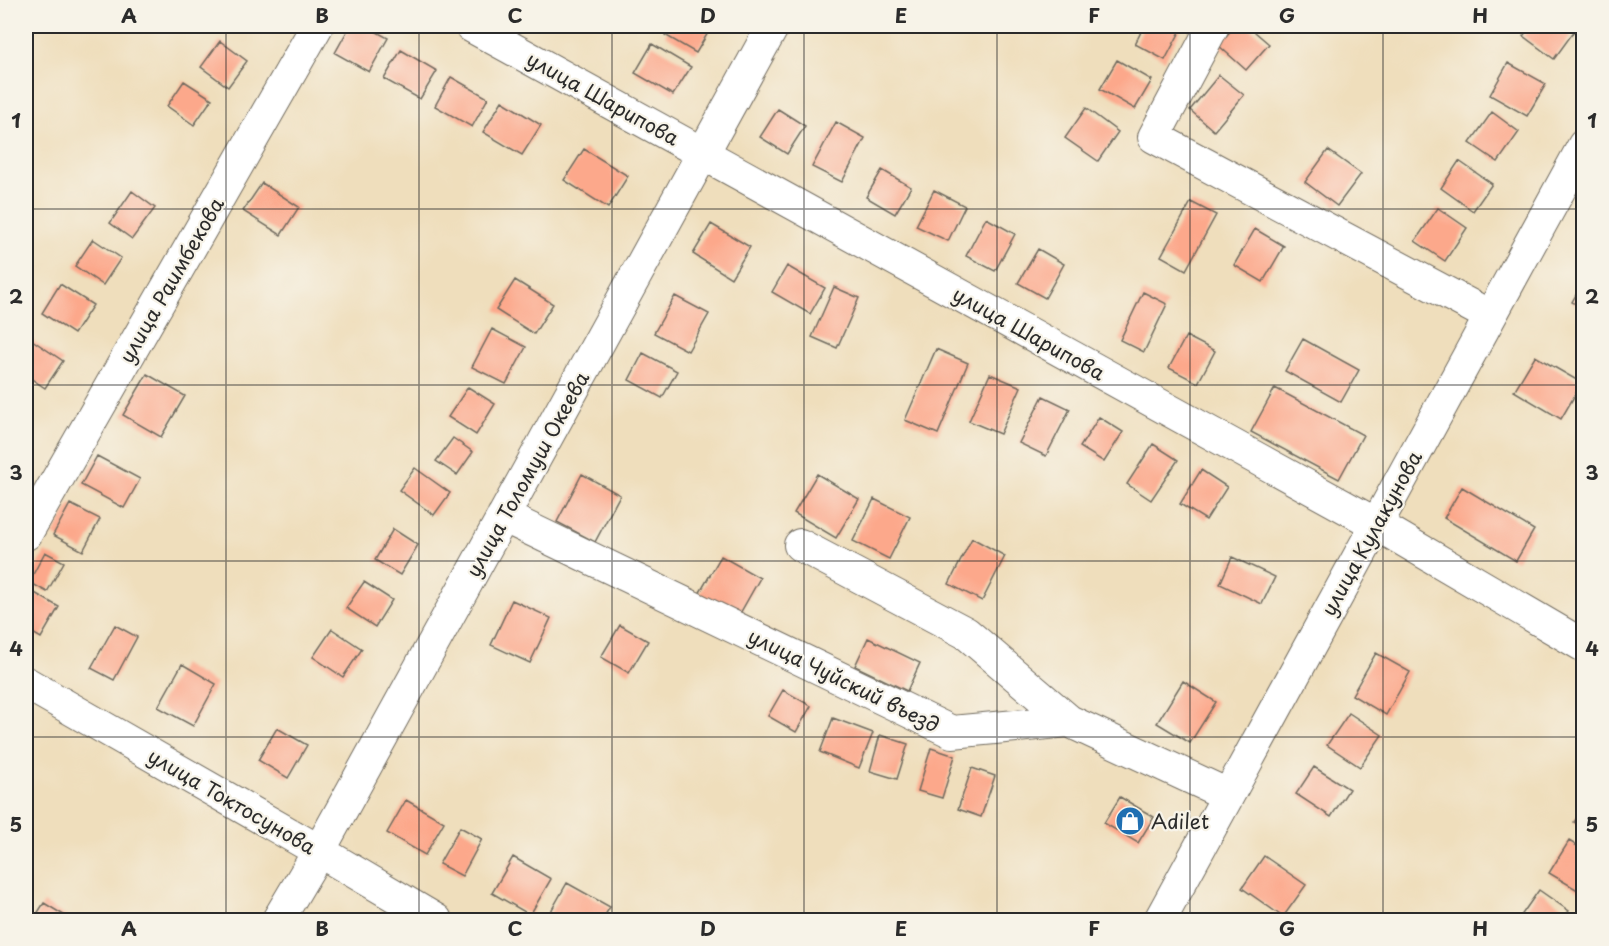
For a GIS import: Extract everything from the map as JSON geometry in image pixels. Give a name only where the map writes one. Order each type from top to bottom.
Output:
[{"type":"street","name":"улица Раимбекова","points":[[26,534],[317,26]]},
{"type":"street","name":"улица Шарипова","points":[[471,26],[1376,524],[1584,646]]},
{"type":"street","name":"улица Толомуш Океева","points":[[278,921],[773,26]]},
{"type":"street","points":[[1214,26],[1154,136],[1490,316]]},
{"type":"street","name":"улица Кулакунова","points":[[1160,921],[1584,145]]},
{"type":"street","name":"улица Чуйский въезд","points":[[503,516],[952,732],[1069,721]]},
{"type":"street","points":[[800,545],[966,633],[1069,721],[1228,795]]},
{"type":"street","name":"улица Токтосунова","points":[[26,683],[319,850],[436,921]]},
{"type":"building","points":[[350,26],[366,26],[388,38],[369,72],[335,53]]},
{"type":"building","points":[[671,26],[712,26],[696,53],[665,35]]},
{"type":"building","points":[[1144,26],[1183,26],[1165,60],[1135,44]]},
{"type":"building","points":[[1235,26],[1248,26],[1269,44],[1246,70],[1218,45]]},
{"type":"building","points":[[1531,26],[1568,26],[1575,30],[1554,59],[1523,36]]},
{"type":"building","points":[[220,41],[247,61],[228,87],[201,67]]},
{"type":"building","points":[[652,44],[691,67],[673,95],[635,73]]},
{"type":"building","points":[[401,50],[437,71],[420,99],[384,79]]},
{"type":"building","points":[[1117,60],[1152,80],[1135,109],[1100,89]]},
{"type":"building","points":[[1508,63],[1546,84],[1527,116],[1490,95]]},
{"type":"building","points":[[1219,75],[1244,95],[1214,131],[1190,110]]},
{"type":"building","points":[[451,77],[488,98],[472,127],[435,106]]},
{"type":"building","points":[[184,81],[212,99],[194,125],[167,106]]},
{"type":"building","points":[[502,101],[541,125],[522,155],[483,132]]},
{"type":"building","points":[[1086,108],[1118,132],[1098,161],[1065,138]]},
{"type":"building","points":[[778,109],[805,126],[787,154],[760,137]]},
{"type":"building","points":[[1492,112],[1519,132],[1498,162],[1470,143]]},
{"type":"building","points":[[836,122],[865,138],[842,182],[812,167]]},
{"type":"building","points":[[584,149],[628,176],[608,208],[564,180]]},
{"type":"building","points":[[1328,150],[1361,174],[1337,206],[1305,182]]},
{"type":"building","points":[[1459,161],[1492,184],[1473,211],[1441,188]]},
{"type":"building","points":[[882,170],[911,187],[895,214],[866,197]]},
{"type":"building","points":[[262,183],[299,207],[281,235],[243,211]]},
{"type":"building","points":[[934,190],[965,206],[948,241],[916,226]]},
{"type":"building","points":[[132,191],[155,208],[132,239],[110,223]]},
{"type":"building","points":[[1191,202],[1216,215],[1186,270],[1161,256]]},
{"type":"building","points":[[1438,208],[1467,228],[1445,261],[1415,241]]},
{"type":"building","points":[[986,218],[1015,234],[995,271],[966,256]]},
{"type":"building","points":[[711,224],[750,247],[731,278],[693,254]]},
{"type":"building","points":[[1255,229],[1284,246],[1263,282],[1234,265]]},
{"type":"building","points":[[93,239],[121,258],[103,285],[75,266]]},
{"type":"building","points":[[1038,249],[1064,264],[1045,298],[1018,283]]},
{"type":"building","points":[[787,266],[825,288],[810,314],[772,292]]},
{"type":"building","points":[[515,280],[553,304],[534,334],[496,310]]},
{"type":"building","points":[[1584,281],[1584,308],[1572,302]]},
{"type":"building","points":[[60,284],[93,305],[74,334],[42,313]]},
{"type":"building","points":[[834,287],[859,298],[837,348],[812,337]]},
{"type":"building","points":[[1143,292],[1167,304],[1144,352],[1120,340]]},
{"type":"building","points":[[675,296],[709,314],[688,351],[654,333]]},
{"type":"building","points":[[492,329],[526,347],[506,384],[472,367]]},
{"type":"building","points":[[1186,336],[1215,351],[1198,383],[1169,368]]},
{"type":"building","points":[[1303,339],[1359,370],[1341,402],[1285,371]]},
{"type":"building","points":[[32,340],[63,361],[45,388],[26,375],[26,351]]},
{"type":"building","points":[[936,349],[968,363],[938,434],[905,420]]},
{"type":"building","points":[[643,353],[677,371],[662,398],[629,380]]},
{"type":"building","points":[[1535,356],[1582,383],[1561,419],[1514,391]]},
{"type":"building","points":[[147,374],[185,396],[161,437],[123,415]]},
{"type":"building","points":[[990,374],[1021,387],[1000,434],[969,421]]},
{"type":"building","points":[[468,387],[495,404],[476,435],[448,417]]},
{"type":"building","points":[[1275,388],[1363,435],[1339,479],[1251,432]]},
{"type":"building","points":[[1043,396],[1070,409],[1046,456],[1019,443]]},
{"type":"building","points":[[1099,417],[1123,432],[1104,462],[1080,447]]},
{"type":"building","points":[[453,438],[473,452],[457,475],[436,461]]},
{"type":"building","points":[[1153,444],[1178,460],[1151,500],[1127,484]]},
{"type":"building","points":[[97,456],[140,479],[124,508],[81,485]]},
{"type":"building","points":[[415,468],[450,493],[434,515],[399,490]]},
{"type":"building","points":[[1201,470],[1227,487],[1206,520],[1180,504]]},
{"type":"building","points":[[582,474],[620,495],[595,542],[557,522]]},
{"type":"building","points":[[817,474],[859,499],[836,538],[794,513]]},
{"type":"building","points":[[1462,487],[1534,530],[1516,561],[1444,518]]},
{"type":"building","points":[[874,499],[910,517],[889,559],[853,541]]},
{"type":"building","points":[[70,504],[100,519],[83,551],[53,535]]},
{"type":"building","points":[[393,529],[418,545],[400,575],[375,560]]},
{"type":"building","points":[[972,538],[1005,556],[982,601],[949,584]]},
{"type":"building","points":[[45,552],[64,562],[47,592],[29,582]]},
{"type":"building","points":[[721,556],[760,578],[738,617],[699,594]]},
{"type":"building","points":[[1232,557],[1275,577],[1262,604],[1220,584]]},
{"type":"building","points":[[364,582],[392,600],[375,627],[346,608]]},
{"type":"building","points":[[26,588],[59,607],[41,638],[26,629]]},
{"type":"building","points":[[512,600],[551,618],[530,663],[491,645]]},
{"type":"building","points":[[115,625],[137,637],[114,680],[91,668]]},
{"type":"building","points":[[620,625],[648,641],[629,673],[601,657]]},
{"type":"building","points":[[332,629],[362,649],[343,677],[313,657]]},
{"type":"building","points":[[868,638],[920,663],[907,691],[855,666]]},
{"type":"building","points":[[1376,653],[1410,672],[1386,715],[1352,695]]},
{"type":"building","points":[[182,664],[216,684],[193,726],[158,707]]},
{"type":"building","points":[[1183,681],[1216,702],[1190,743],[1157,723]]},
{"type":"building","points":[[783,690],[811,706],[796,732],[768,716]]},
{"type":"building","points":[[1349,713],[1382,735],[1360,767],[1327,745]]},
{"type":"building","points":[[833,718],[873,733],[859,768],[820,752]]},
{"type":"building","points":[[277,728],[307,745],[288,778],[258,760]]},
{"type":"building","points":[[880,735],[908,744],[897,779],[870,771]]},
{"type":"building","points":[[931,748],[955,756],[942,798],[918,791]]},
{"type":"building","points":[[1314,767],[1349,789],[1331,817],[1296,794]]},
{"type":"building","points":[[972,768],[995,776],[981,817],[958,809]]},
{"type":"building","points":[[1120,797],[1154,817],[1138,843],[1104,823]]},
{"type":"building","points":[[406,800],[444,822],[425,855],[387,833]]},
{"type":"building","points":[[1584,808],[1584,828],[1574,822]]},
{"type":"building","points":[[460,827],[482,839],[462,876],[439,864]]},
{"type":"building","points":[[1569,841],[1584,850],[1584,888],[1581,892],[1549,873]]},
{"type":"building","points":[[1264,856],[1306,885],[1283,917],[1242,888]]},
{"type":"building","points":[[513,857],[551,879],[530,915],[492,893]]},
{"type":"building","points":[[567,883],[610,907],[602,920],[546,920]]},
{"type":"building","points":[[1539,890],[1569,911],[1562,920],[1518,920]]},
{"type":"building","points":[[44,903],[72,920],[33,920]]},
{"type":"place","name":"Adilet","points":[[1130,821]]}]
